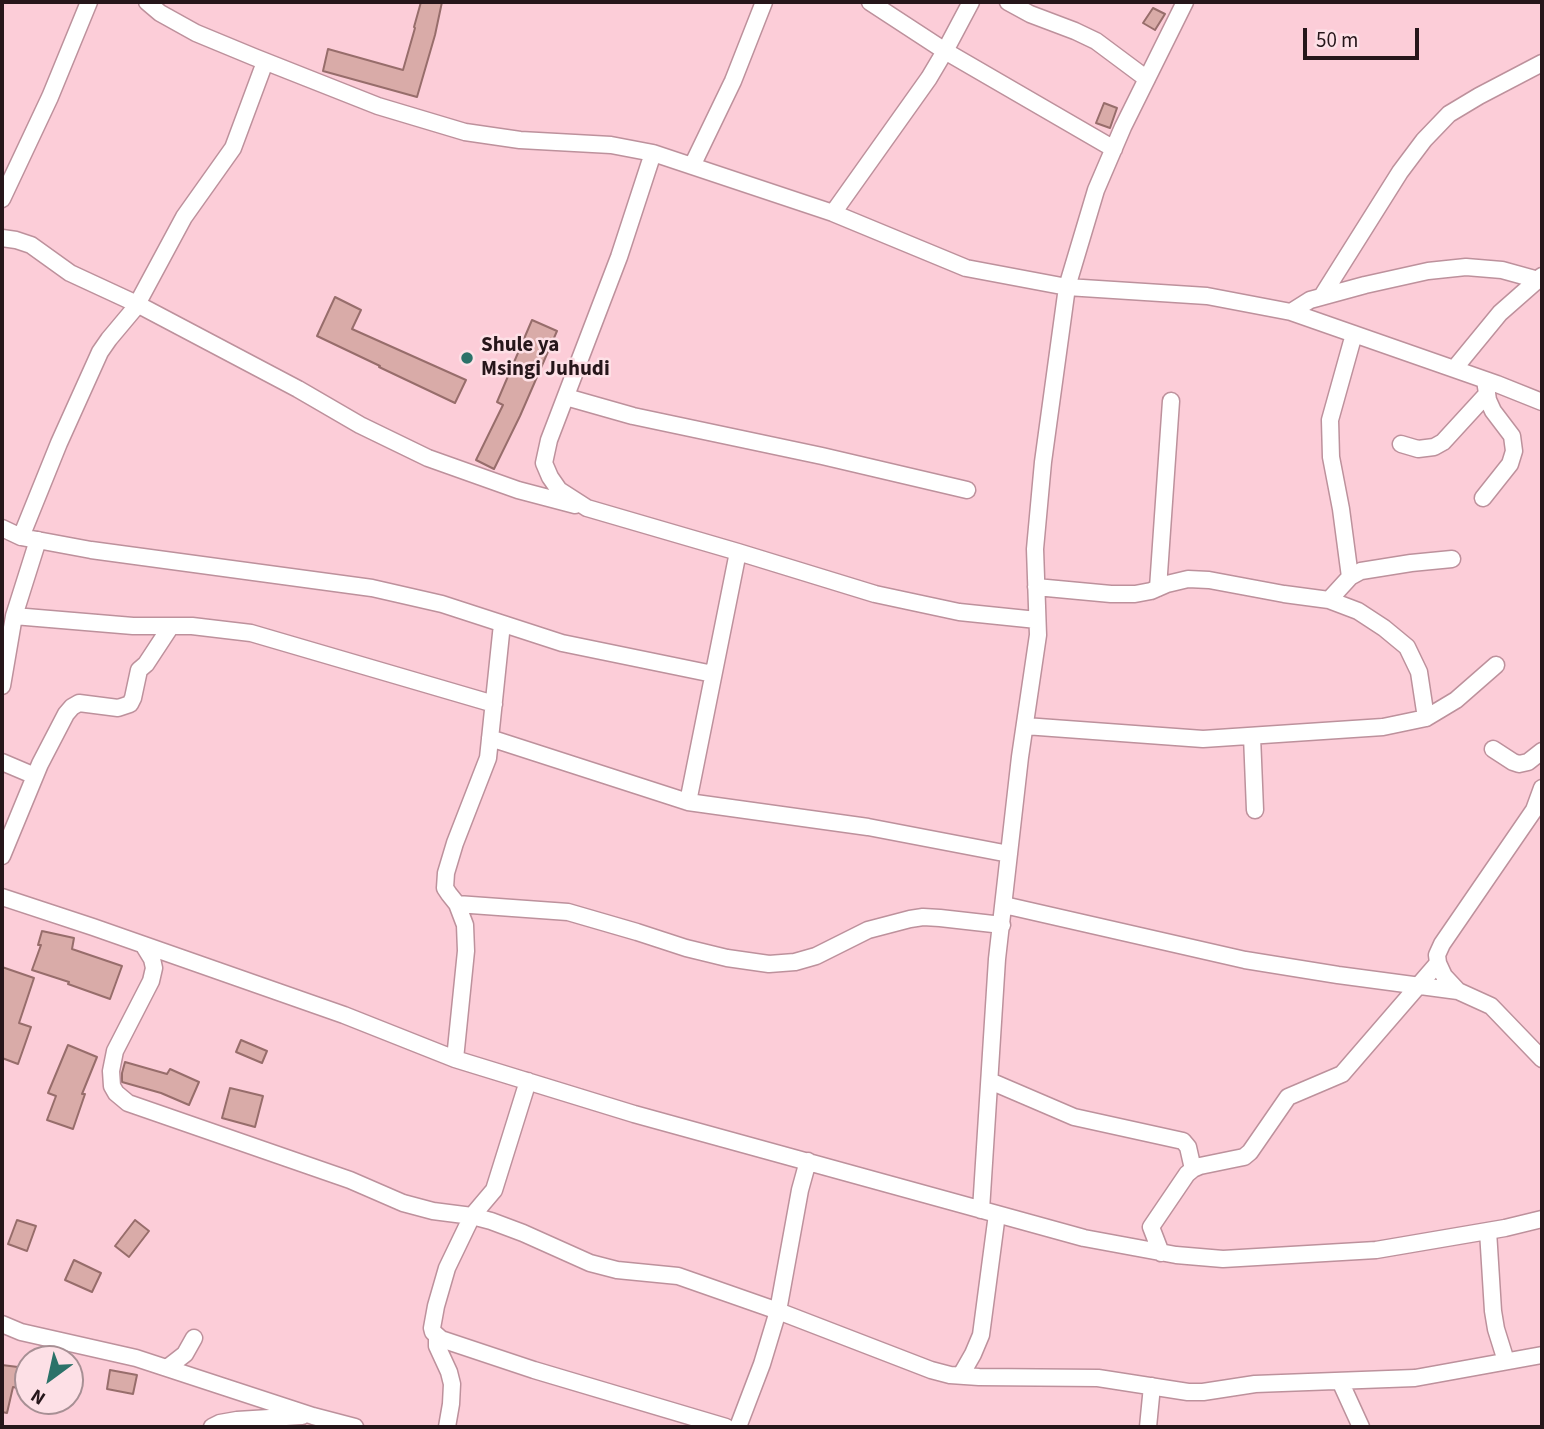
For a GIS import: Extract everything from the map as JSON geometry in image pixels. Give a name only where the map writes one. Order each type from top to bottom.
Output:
[{"type":"street","points":[[2,199],[50,97],[89,2]]},
{"type":"street","points":[[147,2],[160,13],[197,33],[265,62],[378,106],[465,132],[520,140],[611,145],[653,153],[833,213],[965,268],[1067,287],[1207,296],[1291,312],[1454,369],[1486,387],[1542,402]]},
{"type":"street","points":[[692,166],[733,81],[764,2]]},
{"type":"street","points":[[870,2],[945,51],[1114,149]]},
{"type":"street","points":[[833,213],[929,78],[971,2]]},
{"type":"street","points":[[1008,2],[1096,41],[1147,79]]},
{"type":"street","points":[[981,1210],[998,959],[1038,635],[1035,549],[1043,462],[1067,287],[1096,190],[1185,2]]},
{"type":"street","points":[[21,537],[100,352],[137,304],[184,217],[233,148],[265,62]]},
{"type":"street","points":[[1322,296],[1399,172],[1424,140],[1449,114],[1542,63]]},
{"type":"street","points":[[587,508],[559,490],[544,463],[549,440],[619,257],[653,153]]},
{"type":"street","points":[[2,238],[30,245],[70,273],[137,304],[360,425],[428,458],[518,490],[875,594],[959,612],[1037,620]]},
{"type":"street","points":[[1291,312],[1322,296],[1428,271],[1466,267],[1502,270],[1541,279]]},
{"type":"street","points":[[1454,369],[1493,320],[1541,279]]},
{"type":"street","points":[[1350,577],[1331,457],[1330,432],[1332,413],[1354,334]]},
{"type":"street","points":[[1401,444],[1418,449],[1434,447],[1443,442],[1486,387]]},
{"type":"street","points":[[1483,498],[1510,464],[1514,451],[1512,436],[1493,411],[1486,387]]},
{"type":"street","points":[[566,397],[633,416],[967,490]]},
{"type":"street","points":[[1158,588],[1171,401]]},
{"type":"street","points":[[2,528],[21,537],[91,550],[372,588],[442,604],[562,643],[713,674]]},
{"type":"street","points":[[2,686],[14,616],[38,540]]},
{"type":"street","points":[[688,802],[738,552]]},
{"type":"street","points":[[1329,600],[1350,577],[1361,571],[1452,559]]},
{"type":"street","points":[[1036,587],[1135,594],[1188,579],[1209,580],[1329,600],[1358,611],[1407,647],[1419,672],[1426,718]]},
{"type":"street","points":[[14,616],[133,626],[192,626],[251,633],[494,704]]},
{"type":"street","points":[[456,1059],[466,951],[465,925],[457,904],[445,888],[446,873],[488,758],[502,624]]},
{"type":"street","points":[[2,856],[35,776],[66,714],[79,703],[118,708],[130,704],[136,675],[172,626]]},
{"type":"street","points":[[1025,726],[1203,739],[1383,727],[1426,718],[1456,700],[1496,665]]},
{"type":"street","points":[[1252,736],[1255,810]]},
{"type":"street","points":[[490,738],[688,802],[867,827],[1009,854]]},
{"type":"street","points":[[1493,749],[1519,764],[1528,762],[1542,751]]},
{"type":"street","points":[[2,762],[35,776]]},
{"type":"street","points":[[1458,991],[1444,976],[1437,956],[1442,944],[1534,810],[1542,788]]},
{"type":"street","points":[[2,899],[93,927],[344,1015],[456,1059],[634,1114],[1084,1238],[1161,1253],[1223,1259],[1376,1250],[1542,1219]]},
{"type":"street","points":[[457,904],[568,912],[727,958],[769,964],[795,962],[816,956],[868,930],[911,919],[940,918],[1002,925]]},
{"type":"street","points":[[1004,905],[1245,960],[1458,991],[1491,1006],[1542,1059]]},
{"type":"street","points":[[144,946],[154,968],[151,981],[115,1051],[111,1071],[111,1086],[128,1103],[350,1180],[403,1203],[491,1221],[590,1263],[617,1270],[678,1276],[931,1370],[961,1376],[1098,1378],[1203,1392],[1255,1384],[1415,1378],[1542,1355]]},
{"type":"street","points":[[1161,1253],[1151,1227],[1187,1174],[1200,1166],[1244,1157],[1250,1152],[1288,1097],[1342,1073],[1438,963]]},
{"type":"street","points":[[447,1427],[452,1384],[432,1328],[440,1293],[447,1268],[472,1216],[499,1180],[528,1081]]},
{"type":"street","points":[[990,1081],[1074,1117],[1183,1141],[1188,1147],[1193,1169]]},
{"type":"street","points":[[738,1427],[762,1364],[778,1311],[800,1190],[808,1161]]},
{"type":"street","points":[[961,1376],[981,1335],[997,1214]]},
{"type":"street","points":[[1488,1231],[1493,1311],[1506,1361]]},
{"type":"street","points":[[2,1324],[21,1332],[136,1358],[313,1416],[355,1427]]},
{"type":"street","points":[[437,1337],[534,1370],[726,1427]]},
{"type":"street","points":[[167,1368],[185,1354],[194,1338]]},
{"type":"street","points":[[1340,1381],[1361,1427]]},
{"type":"street","points":[[1148,1427],[1152,1387]]},
{"type":"street","points":[[212,1427],[237,1420],[313,1416]]},
{"type":"building","points":[[421,2],[442,2],[417,97],[323,71],[328,49],[403,70]]},
{"type":"building","points":[[1153,8],[1165,14],[1155,30],[1143,23]]},
{"type":"building","points":[[1104,103],[1117,108],[1110,128],[1096,123]]},
{"type":"building","points":[[335,297],[361,310],[352,329],[466,380],[455,403],[317,336]]},
{"type":"building","points":[[532,320],[557,331],[494,469],[476,460],[503,405],[497,402]]},
{"type":"building","points":[[42,931],[74,938],[72,949],[122,966],[110,999],[32,970],[41,945],[38,945]]},
{"type":"building","points":[[2,967],[34,978],[19,1023],[31,1027],[18,1064],[2,1058]]},
{"type":"building","points":[[241,1040],[267,1051],[262,1063],[236,1052]]},
{"type":"building","points":[[68,1045],[97,1057],[82,1094],[85,1094],[73,1129],[47,1120],[56,1096],[48,1093]]},
{"type":"building","points":[[125,1062],[167,1074],[170,1069],[199,1082],[189,1105],[161,1093],[122,1082]]},
{"type":"building","points":[[230,1088],[263,1096],[255,1127],[222,1118]]},
{"type":"building","points":[[17,1220],[36,1226],[27,1251],[8,1244]]},
{"type":"building","points":[[135,1220],[149,1231],[129,1257],[115,1246]]},
{"type":"building","points":[[74,1260],[101,1273],[92,1292],[65,1280]]},
{"type":"building","points":[[2,1365],[14,1366],[14,1387],[7,1413],[2,1412]]},
{"type":"building","points":[[110,1370],[137,1375],[133,1394],[107,1389]]},
{"type":"place","name":"Shule ya Msingi Juhudi","points":[[467,358]]}]
